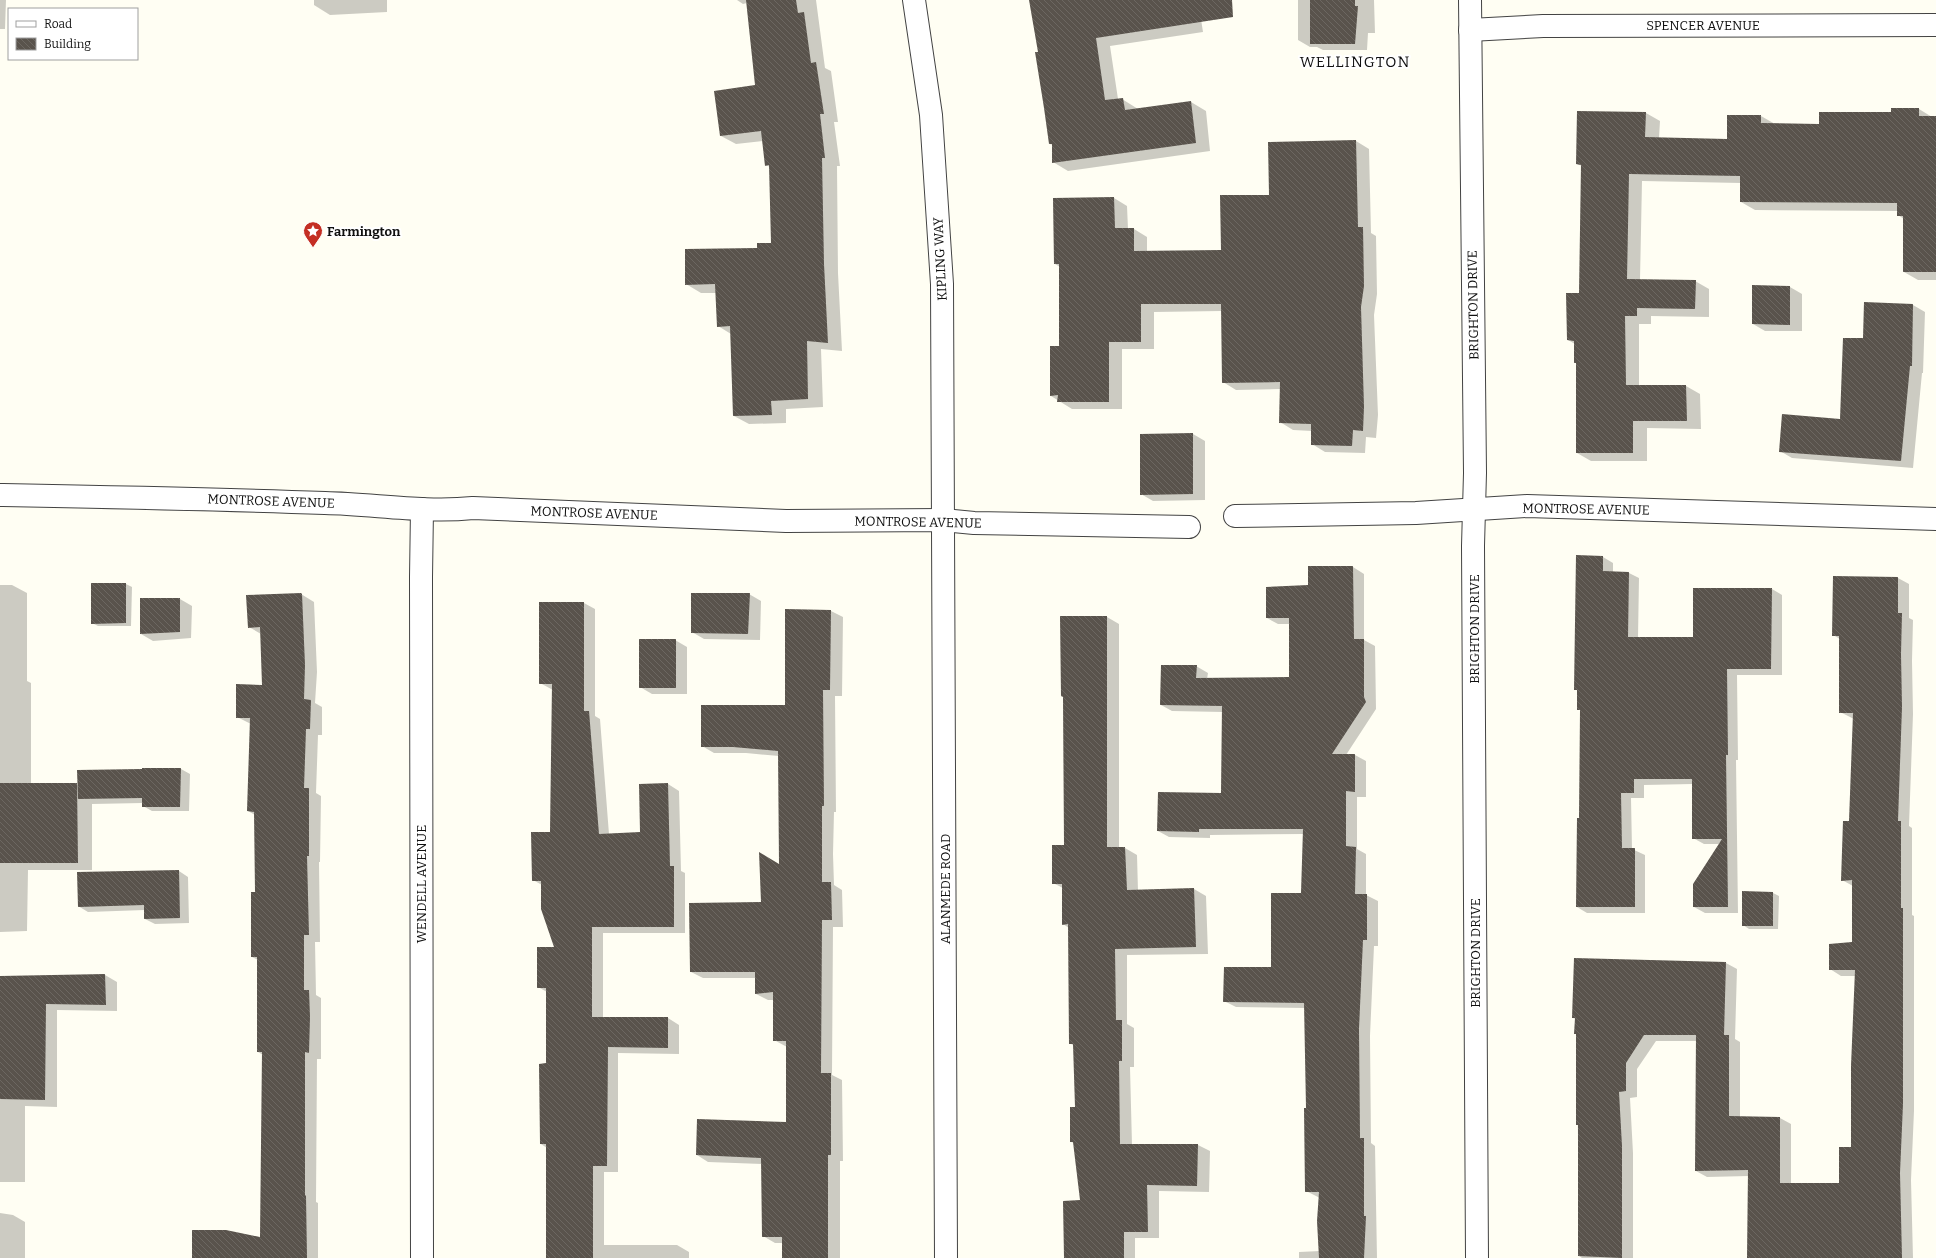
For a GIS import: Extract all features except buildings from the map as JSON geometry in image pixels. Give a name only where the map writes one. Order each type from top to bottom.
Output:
[{"type":"street","name":"KIPLING WAY","points":[[914,0],[931,115],[942,284],[943,520]]},
{"type":"street","name":"BRIGHTON DRIVE","points":[[1470,0],[1477,1258]]},
{"type":"street","name":"SPENCER AVENUE","points":[[1470,30],[1543,26],[1936,24]]},
{"type":"street","name":"MONTROSE AVENUE","points":[[0,496],[168,498],[357,504],[446,511],[473,508],[786,520],[943,520],[974,523],[1189,527]]},
{"type":"street","name":"MONTROSE AVENUE","points":[[1236,516],[1401,514],[1527,506],[1936,519]]},
{"type":"street","name":"WENDELL AVENUE","points":[[422,510],[422,1258]]},
{"type":"street","name":"ALANMEDE ROAD","points":[[943,520],[946,1258]]},
{"type":"place","name":"Farmington","points":[[313,248]]},
{"type":"district","name":"WELLINGTON","points":[[1355,62]]}]
